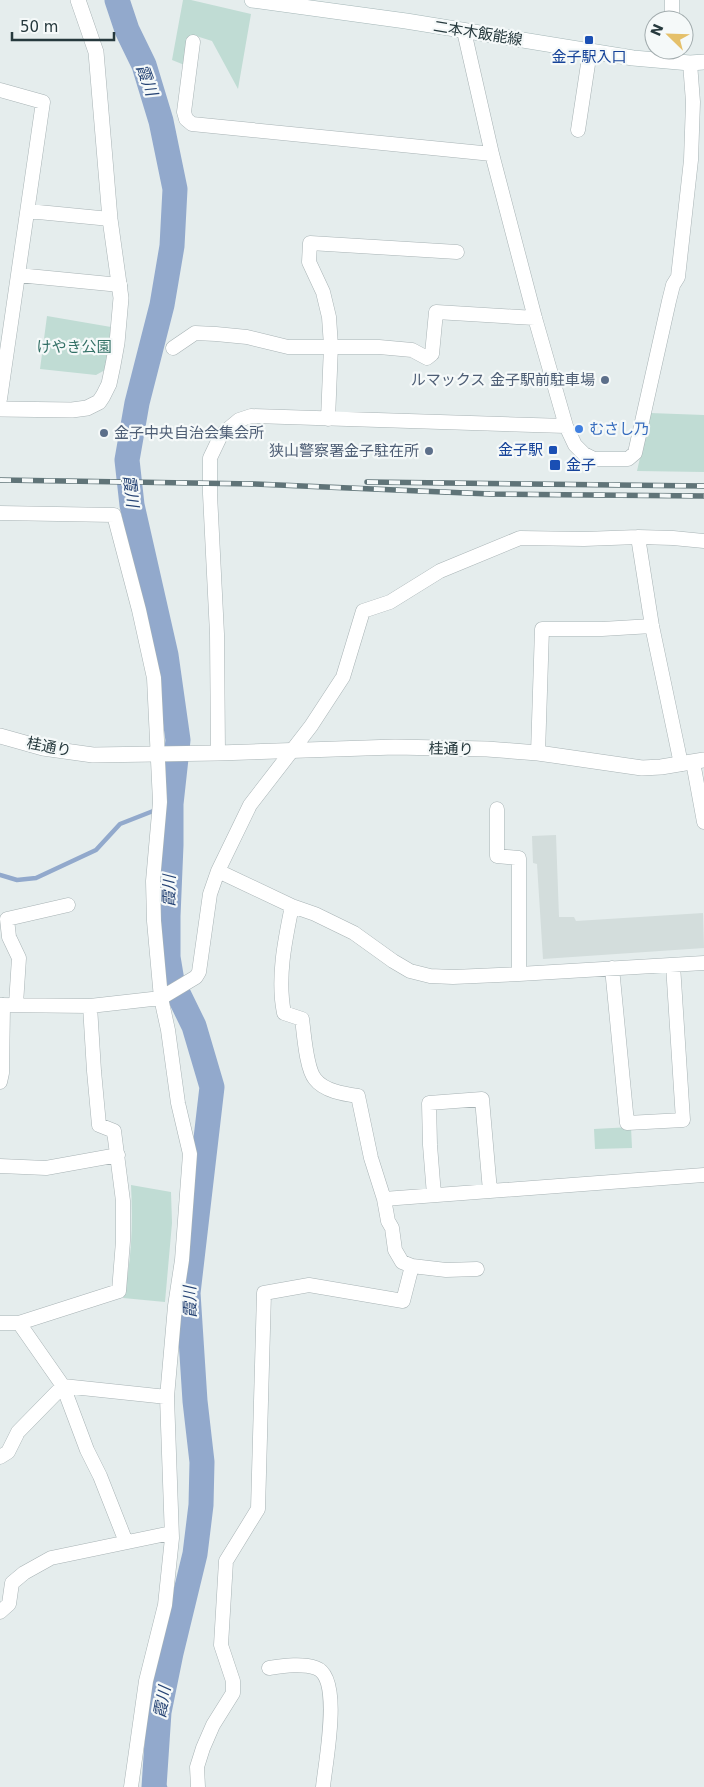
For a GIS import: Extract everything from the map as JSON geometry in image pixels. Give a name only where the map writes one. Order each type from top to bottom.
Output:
[{"type":"street","points":[[0,409],[72,410],[87,408],[99,402],[104,396],[113,365],[121,312],[120,285],[110,219],[96,52],[78,0]]},
{"type":"street","name":"二本木飯能線","points":[[252,0],[590,51],[644,54]]},
{"type":"street","points":[[464,31],[492,154],[535,318],[566,426],[576,446],[584,454],[594,459],[628,458],[634,453],[667,309],[673,285],[678,277],[690,160],[697,62]]},
{"type":"street","points":[[193,42],[184,112],[186,119],[192,124],[492,154]]},
{"type":"street","points":[[578,130],[590,51]]},
{"type":"street","points":[[0,90],[43,102],[18,275],[3,349],[0,400]]},
{"type":"street","points":[[28,211],[110,219]]},
{"type":"street","points":[[328,419],[331,346],[329,317],[323,292],[310,262],[310,243],[457,252]]},
{"type":"street","points":[[18,275],[120,285]]},
{"type":"street","points":[[173,348],[194,333],[247,337],[288,347],[379,347],[412,350],[427,358],[432,354],[436,312],[535,318]]},
{"type":"street","points":[[218,753],[217,634],[210,458],[221,435],[239,420],[251,416],[566,426]]},
{"type":"street","points":[[0,513],[114,515],[154,678],[160,802],[153,881],[154,921],[161,998],[168,1030],[178,1103],[190,1154],[182,1260],[175,1306],[167,1397],[172,1533],[165,1605],[146,1681],[131,1787]]},
{"type":"street","points":[[6,1005],[90,1006],[161,998],[196,977],[199,972],[210,894],[218,871],[250,805],[311,726],[343,677],[364,611],[390,602],[440,571],[520,538],[584,539],[638,537],[704,541]]},
{"type":"street","points":[[638,537],[652,626],[693,762],[704,822]]},
{"type":"street","points":[[538,753],[542,629],[602,629],[652,626]]},
{"type":"street","name":"桂通り","points":[[0,736],[42,748],[101,755],[395,747],[538,753],[642,768],[693,762]]},
{"type":"street","points":[[497,809],[497,856],[519,858],[519,974]]},
{"type":"street","points":[[218,871],[292,906],[315,914],[354,932],[393,961],[410,971],[430,976],[453,977],[519,974],[704,963]]},
{"type":"street","points":[[0,1082],[6,1005],[19,958],[9,936],[7,919],[68,905]]},
{"type":"street","points":[[292,906],[284,950],[282,1002],[284,1013],[302,1018],[308,1059],[314,1079],[328,1088],[358,1096],[371,1158],[384,1199],[388,1221],[392,1228],[395,1250],[402,1262],[412,1266],[446,1270],[477,1270]]},
{"type":"street","points":[[612,968],[627,1123],[683,1120],[673,965]]},
{"type":"street","points":[[0,1323],[19,1323],[119,1291],[124,1219],[118,1155],[114,1131],[99,1125],[90,1006]]},
{"type":"street","points":[[434,1195],[430,1146],[430,1103],[482,1099],[490,1191]]},
{"type":"street","points":[[0,1166],[46,1168],[118,1155]]},
{"type":"street","points":[[384,1199],[704,1175]]},
{"type":"street","points":[[198,1787],[197,1767],[203,1748],[213,1725],[233,1693],[233,1682],[221,1645],[226,1560],[258,1509],[264,1293],[309,1285],[403,1300],[412,1266]]},
{"type":"street","points":[[19,1323],[63,1386],[87,1450],[104,1485],[126,1542]]},
{"type":"street","points":[[63,1386],[167,1397]]},
{"type":"street","points":[[0,1457],[8,1452],[18,1432],[63,1386]]},
{"type":"street","points":[[0,1612],[9,1604],[12,1583],[30,1569],[51,1558],[172,1533]]},
{"type":"street","points":[[269,1668],[292,1666],[317,1668],[325,1675],[330,1686],[329,1743],[323,1787]]},
{"type":"shaded area","points":[[556,835],[559,917],[574,917],[576,921],[703,913],[704,948],[543,959],[537,864],[533,863],[532,836]]},
{"type":"green space","points":[[183,0],[191,0],[251,14],[238,89],[212,41],[193,35],[187,66],[172,60]]},
{"type":"green space","name":"けやき公園","points":[[47,316],[111,327],[105,370],[96,375],[40,369]]},
{"type":"green space","points":[[650,413],[704,415],[704,472],[637,471]]},
{"type":"green space","points":[[631,1127],[632,1148],[595,1149],[594,1129]]},
{"type":"green space","points":[[131,1185],[171,1192],[172,1223],[165,1302],[123,1298],[131,1242]]},
{"type":"waterway","name":"霞川","points":[[117,0],[127,30],[144,65],[161,121],[175,189],[172,246],[162,305],[137,403],[127,460],[132,505],[166,655],[178,740],[171,804],[168,957],[172,981],[194,1026],[212,1087],[188,1293],[195,1401],[202,1462],[201,1505],[195,1554],[159,1712],[154,1787]]},
{"type":"waterway","points":[[0,875],[17,880],[36,878],[96,850],[120,824],[171,804]]},
{"type":"waterway","points":[[156,1772],[165,1787]]},
{"type":"railway","points":[[0,480],[255,484],[490,494],[704,496]]},
{"type":"railway","points":[[367,482],[704,486]]},
{"type":"place","name":"金子駅入口","points":[[589,40]]},
{"type":"place","name":"ルマックス 金子駅前駐車場","points":[[605,380]]},
{"type":"place","name":"むさし乃","points":[[579,429]]},
{"type":"place","name":"金子中央自治会集会所","points":[[104,433]]},
{"type":"place","name":"金子駅","points":[[553,450]]},
{"type":"place","name":"狭山警察署金子駐在所","points":[[429,451]]},
{"type":"place","name":"金子","points":[[555,465]]}]
